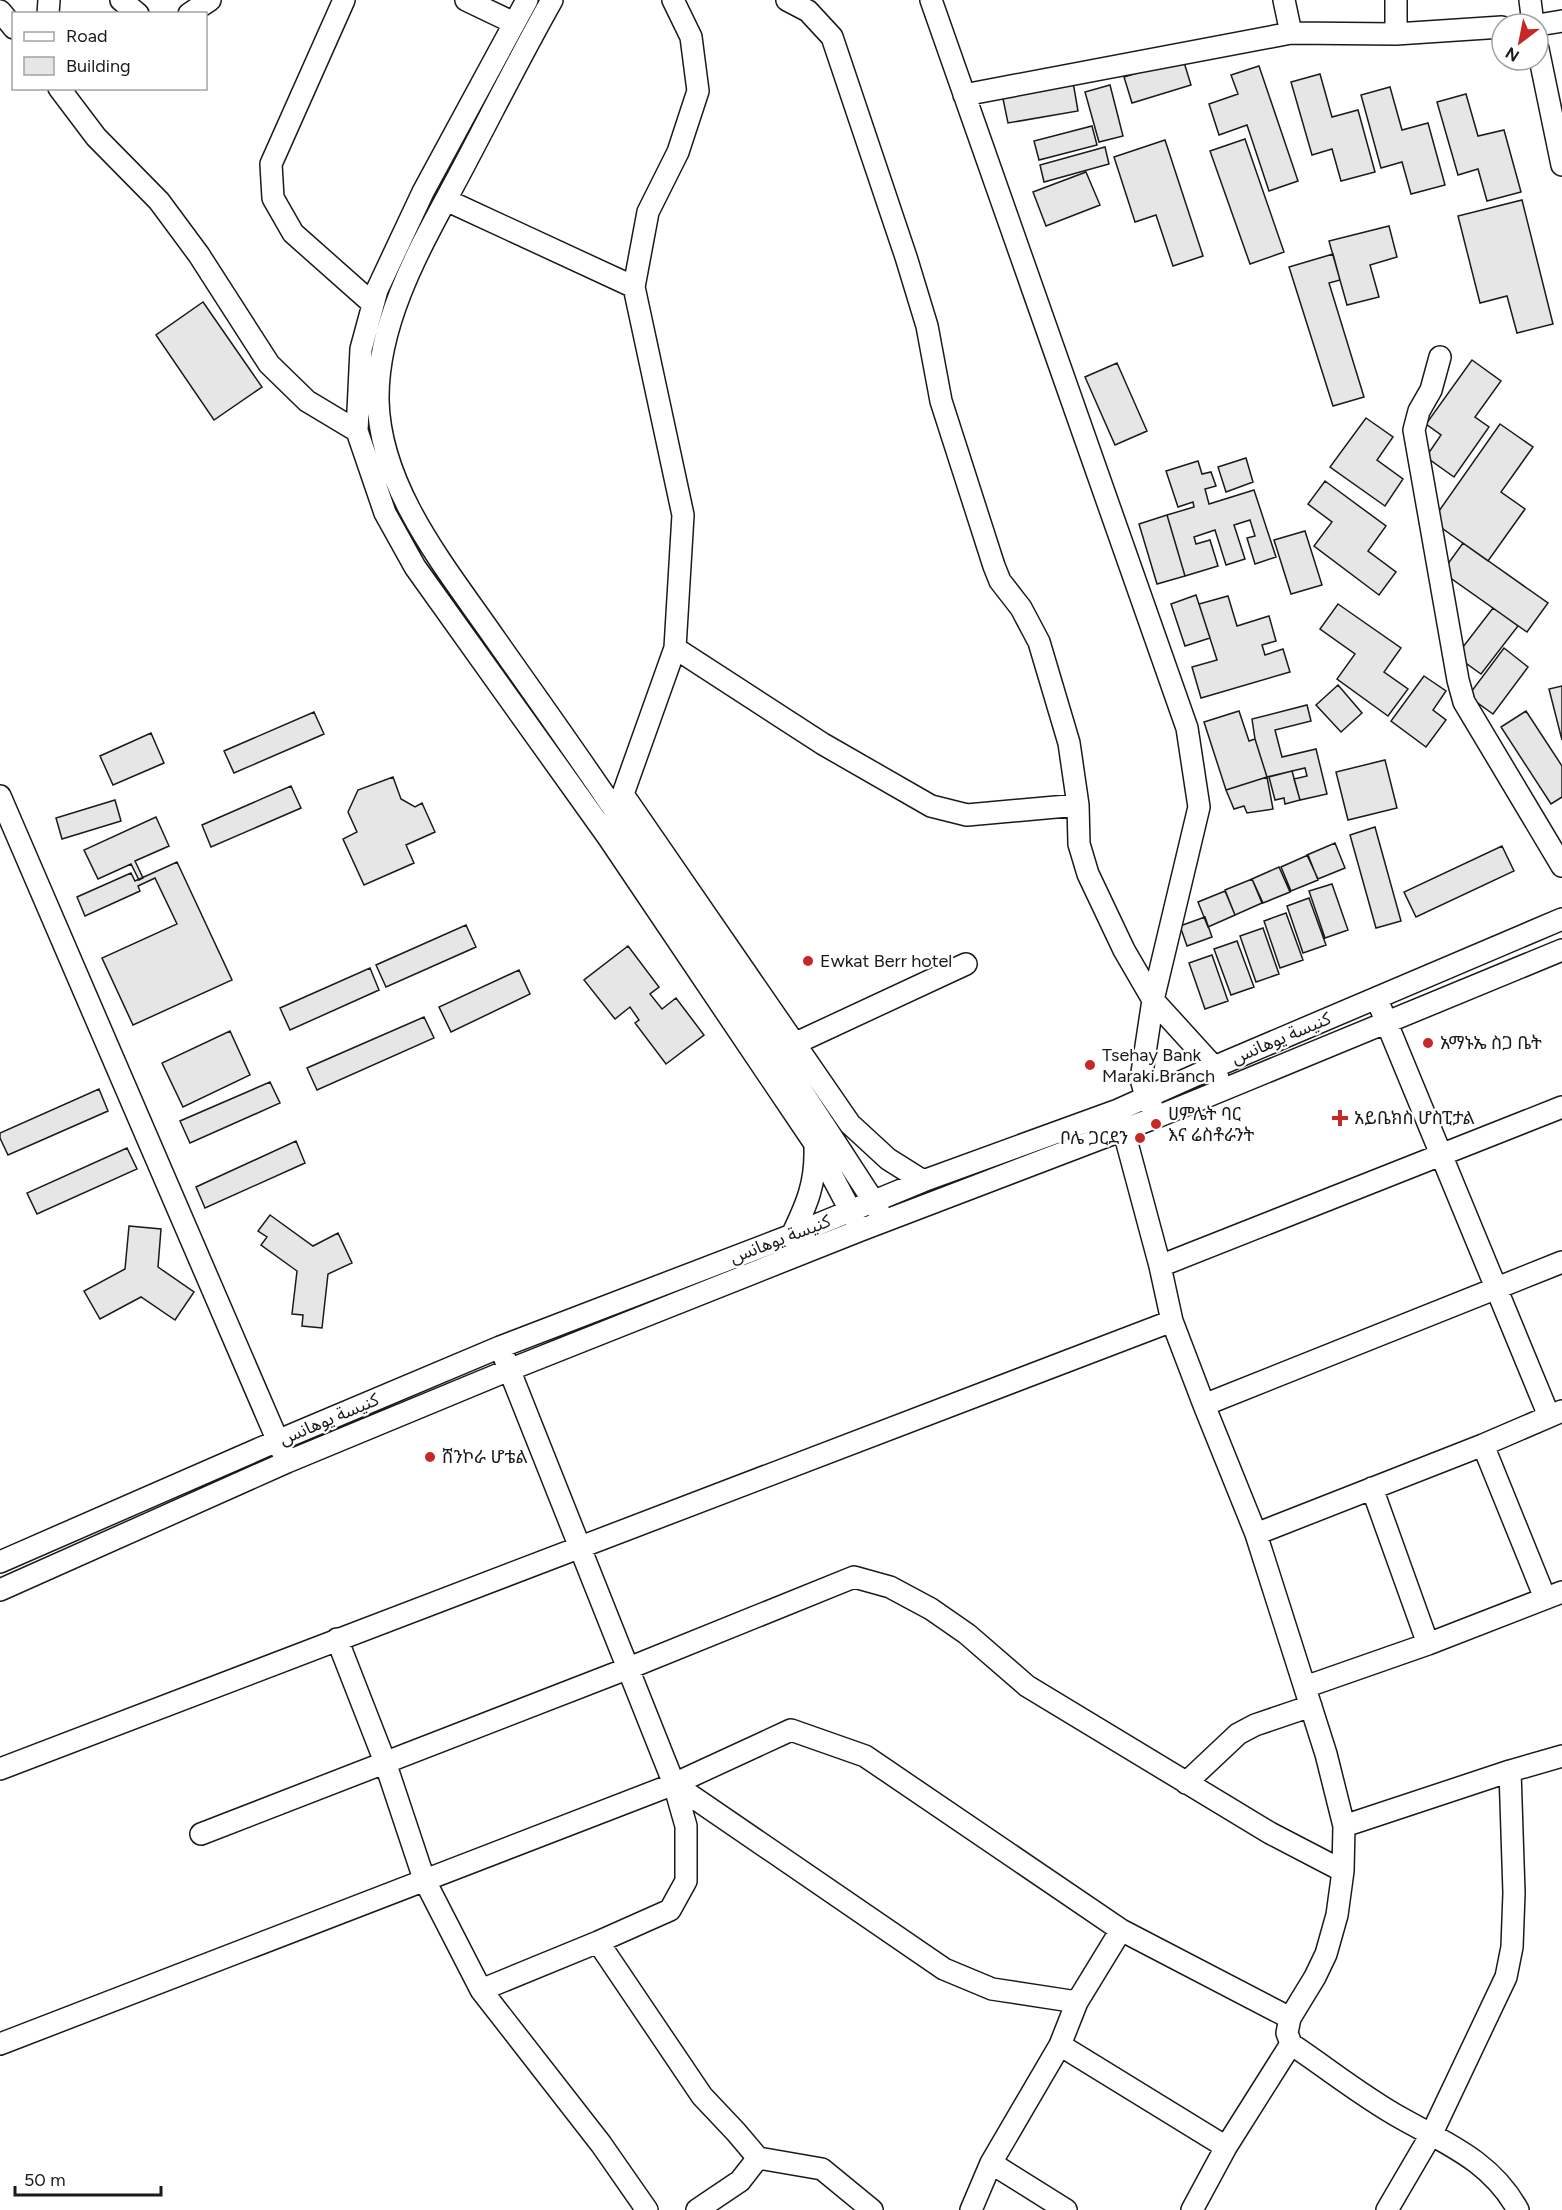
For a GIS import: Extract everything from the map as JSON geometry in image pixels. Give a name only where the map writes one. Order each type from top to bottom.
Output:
[{"type":"street","points":[[121,0],[136,12]]},
{"type":"street","points":[[192,12],[210,0]]},
{"type":"street","points":[[344,0],[271,164],[273,198],[293,233],[373,304]]},
{"type":"street","points":[[465,0],[514,23]]},
{"type":"street","points":[[527,0],[423,192],[377,290],[360,349],[357,431],[385,513],[416,567],[608,837],[814,1144],[861,1230]]},
{"type":"street","points":[[552,0],[446,200],[396,301],[382,353],[378,400],[385,446],[405,502],[437,555],[620,804],[850,1124],[888,1159],[923,1181]]},
{"type":"street","points":[[608,837],[675,648],[683,515],[634,287],[648,212],[678,152],[698,91],[692,37],[673,0]]},
{"type":"street","points":[[787,0],[808,11],[832,37],[906,257],[927,326],[941,401],[994,566],[1000,581],[1021,608],[1039,642],[1070,743],[1078,806],[1079,844],[1088,874],[1124,950],[1153,1000],[1214,1067],[1223,1090]]},
{"type":"street","points":[[931,0],[1187,728],[1199,807],[1153,1000],[1142,1078],[1146,1097],[1157,1117]]},
{"type":"street","points":[[1284,0],[1291,33]]},
{"type":"street","points":[[1396,0],[1396,34]]},
{"type":"street","points":[[0,11],[12,26]]},
{"type":"street","points":[[964,94],[1291,33],[1396,34],[1490,28]]},
{"type":"street","points":[[1543,72],[1561,152]]},
{"type":"street","points":[[61,90],[96,137],[159,201],[200,255],[269,364],[307,401],[357,431]]},
{"type":"street","points":[[446,200],[634,287]]},
{"type":"street","points":[[1440,357],[1431,390],[1419,411],[1414,430],[1458,680],[1464,702],[1562,867]]},
{"type":"street","points":[[675,648],[823,744],[931,806],[967,814],[1078,806]]},
{"type":"street","points":[[0,796],[287,1462]]},
{"type":"street","points":[[620,804],[874,1202],[884,1222]]},
{"type":"street","name":"كنيسة يوهانس","points":[[0,1562],[500,1347],[792,1235],[923,1181],[1118,1110],[1562,919]]},
{"type":"street","points":[[0,1590],[287,1462],[509,1370],[861,1230],[1125,1130],[1562,950]]},
{"type":"street","points":[[1486,952],[1497,978]]},
{"type":"street","points":[[794,1044],[966,964]]},
{"type":"street","points":[[1256,1534],[1483,1445],[1555,1414],[1495,1288],[1377,998]]},
{"type":"street","points":[[1160,1266],[1562,1107]]},
{"type":"street","points":[[1118,1110],[1160,1266],[1172,1321],[1256,1534],[1326,1754],[1344,1826],[1343,1871],[1337,1914],[1326,1954],[1290,2018],[1287,2033],[1291,2044],[1400,2118],[1432,2133],[1479,2163],[1509,2193],[1518,2210]]},
{"type":"street","points":[[792,1235],[807,1204],[813,1182],[814,1144]]},
{"type":"street","points":[[1204,1405],[1562,1262]]},
{"type":"street","points":[[0,1769],[1172,1321]]},
{"type":"street","points":[[481,1990],[670,1910],[686,1881],[686,1826],[675,1784],[500,1347]]},
{"type":"street","points":[[1186,1783],[1238,1734],[1308,1696],[1428,1644],[1553,1595],[1483,1445]]},
{"type":"street","points":[[1372,1488],[1428,1644]]},
{"type":"street","points":[[201,1834],[629,1668],[854,1577],[890,1587],[931,1609],[967,1634],[1028,1686],[1270,1833],[1343,1871]]},
{"type":"street","points":[[337,1639],[385,1762],[424,1879],[481,1990],[601,2144],[647,2210]]},
{"type":"street","points":[[0,2043],[675,1784],[791,1730],[865,1756],[1121,1930],[1290,2018]]},
{"type":"street","points":[[1344,1826],[1562,1756]]},
{"type":"street","points":[[1387,2210],[1432,2133],[1506,1977],[1512,1947],[1514,1893],[1510,1771]]},
{"type":"street","points":[[675,1784],[944,1969],[992,1989],[1077,2002]]},
{"type":"street","points":[[971,2210],[991,2163],[1060,2045],[1077,2002],[1121,1930]]},
{"type":"street","points":[[598,1942],[702,2096],[758,2158],[822,2169],[872,2210]]},
{"type":"street","points":[[1192,2210],[1226,2147],[1291,2044]]},
{"type":"street","points":[[1060,2045],[1226,2147]]},
{"type":"street","points":[[697,2210],[740,2181],[758,2158]]},
{"type":"street","points":[[991,2163],[1066,2210]]},
{"type":"building","points":[[1183,59],[1191,85],[1132,103],[1124,77]]},
{"type":"building","points":[[1259,66],[1298,181],[1269,191],[1247,125],[1219,135],[1209,104],[1238,94],[1231,75]]},
{"type":"building","points":[[1320,74],[1332,117],[1358,110],[1375,172],[1341,181],[1332,149],[1312,155],[1291,82]]},
{"type":"building","points":[[1073,82],[1078,111],[1008,123],[1002,94]]},
{"type":"building","points":[[1110,85],[1123,136],[1099,142],[1085,92]]},
{"type":"building","points":[[1390,87],[1402,130],[1428,123],[1445,185],[1411,194],[1402,162],[1381,168],[1361,95]]},
{"type":"building","points":[[1466,94],[1478,136],[1504,130],[1521,192],[1487,201],[1478,169],[1458,175],[1437,102]]},
{"type":"building","points":[[1092,126],[1097,145],[1039,160],[1034,141]]},
{"type":"building","points":[[1245,139],[1284,252],[1250,264],[1210,151]]},
{"type":"building","points":[[1165,140],[1203,256],[1173,266],[1156,215],[1135,222],[1114,157]]},
{"type":"building","points":[[1105,147],[1109,164],[1044,182],[1040,165]]},
{"type":"building","points":[[1086,172],[1100,205],[1046,226],[1033,192]]},
{"type":"building","points":[[1522,200],[1553,324],[1517,333],[1507,296],[1480,303],[1458,216]]},
{"type":"building","points":[[1389,226],[1397,257],[1370,265],[1379,297],[1347,305],[1329,241]]},
{"type":"building","points":[[1333,254],[1340,280],[1329,283],[1364,397],[1333,406],[1289,267]]},
{"type":"building","points":[[203,302],[262,387],[214,420],[156,335]]},
{"type":"building","points":[[1472,360],[1501,381],[1475,417],[1489,427],[1454,477],[1426,457],[1441,435],[1426,424]]},
{"type":"building","points":[[1117,363],[1147,431],[1115,445],[1085,377]]},
{"type":"building","points":[[1366,418],[1393,437],[1377,460],[1403,479],[1385,506],[1330,467]]},
{"type":"building","points":[[1500,424],[1533,447],[1501,492],[1525,509],[1488,561],[1432,521]]},
{"type":"building","points":[[1246,458],[1253,482],[1226,492],[1218,467]]},
{"type":"building","points":[[1198,461],[1202,474],[1211,472],[1216,486],[1205,489],[1209,504],[1254,490],[1276,557],[1255,564],[1247,538],[1255,536],[1250,520],[1234,525],[1245,559],[1226,565],[1215,530],[1194,537],[1196,544],[1210,540],[1218,566],[1185,576],[1167,515],[1194,507],[1193,502],[1178,507],[1166,471]]},
{"type":"building","points":[[1325,481],[1386,526],[1368,551],[1396,572],[1379,595],[1314,546],[1332,522],[1308,504]]},
{"type":"building","points":[[1167,515],[1185,576],[1157,584],[1139,524]]},
{"type":"building","points":[[1305,531],[1322,585],[1291,594],[1274,540]]},
{"type":"building","points":[[1463,543],[1548,603],[1527,632],[1442,572]]},
{"type":"building","points":[[1196,595],[1210,638],[1185,646],[1171,604]]},
{"type":"building","points":[[1228,596],[1237,626],[1269,616],[1276,641],[1262,645],[1265,655],[1283,649],[1290,672],[1201,698],[1192,667],[1217,660],[1199,604]]},
{"type":"building","points":[[1338,604],[1401,648],[1384,672],[1408,689],[1388,716],[1337,679],[1355,654],[1320,629]]},
{"type":"building","points":[[1493,608],[1518,626],[1481,674],[1456,656]]},
{"type":"building","points":[[1504,648],[1528,667],[1493,714],[1468,696]]},
{"type":"building","points":[[1424,676],[1446,691],[1433,710],[1446,720],[1426,747],[1391,721]]},
{"type":"building","points":[[1338,685],[1362,713],[1341,732],[1316,705]]},
{"type":"building","points":[[1562,686],[1562,740],[1549,689]]},
{"type":"building","points":[[1307,705],[1311,721],[1275,730],[1282,757],[1316,749],[1327,794],[1300,800],[1294,779],[1307,776],[1305,768],[1267,777],[1255,739],[1252,719]]},
{"type":"building","points":[[1239,711],[1249,741],[1255,739],[1267,777],[1226,790],[1204,722]]},
{"type":"building","points":[[1526,711],[1562,766],[1562,797],[1551,804],[1501,727]]},
{"type":"building","points":[[314,712],[324,734],[234,773],[224,751]]},
{"type":"building","points":[[151,733],[164,763],[113,785],[100,756]]},
{"type":"building","points":[[1385,760],[1397,808],[1348,820],[1336,772]]},
{"type":"building","points":[[1292,771],[1300,800],[1285,804],[1284,798],[1275,800],[1269,777]]},
{"type":"building","points":[[393,777],[401,799],[415,807],[422,803],[435,832],[406,845],[414,863],[364,885],[343,839],[357,832],[348,812],[358,790]]},
{"type":"building","points":[[1267,777],[1273,809],[1247,813],[1244,806],[1234,809],[1226,790]]},
{"type":"building","points":[[291,786],[301,808],[211,847],[202,825]]},
{"type":"building","points":[[115,800],[121,821],[62,839],[56,818]]},
{"type":"building","points":[[156,817],[169,846],[135,861],[143,878],[139,880],[131,864],[98,879],[84,850]]},
{"type":"building","points":[[1375,827],[1401,921],[1376,928],[1350,835]]},
{"type":"building","points":[[1335,843],[1345,868],[1318,879],[1307,855]]},
{"type":"building","points":[[1502,846],[1514,871],[1416,917],[1404,892]]},
{"type":"building","points":[[1308,855],[1318,880],[1291,891],[1281,867]]},
{"type":"building","points":[[177,862],[232,980],[133,1025],[102,958],[177,924],[155,878],[138,886],[140,891],[85,916],[77,897],[131,873],[135,881]]},
{"type":"building","points":[[1279,867],[1290,892],[1263,903],[1252,879]]},
{"type":"building","points":[[1252,879],[1262,903],[1235,915],[1225,890]]},
{"type":"building","points":[[1332,884],[1348,930],[1325,938],[1309,891]]},
{"type":"building","points":[[1225,891],[1235,915],[1208,927],[1198,902]]},
{"type":"building","points":[[1309,898],[1326,945],[1303,953],[1287,906]]},
{"type":"building","points":[[1286,913],[1303,960],[1280,968],[1264,921]]},
{"type":"building","points":[[1205,917],[1212,937],[1187,946],[1180,926]]},
{"type":"building","points":[[466,925],[476,947],[386,987],[376,965]]},
{"type":"building","points":[[1263,928],[1279,974],[1256,982],[1240,936]]},
{"type":"building","points":[[1237,941],[1254,987],[1231,995],[1214,949]]},
{"type":"building","points":[[628,946],[659,987],[650,994],[662,1009],[676,998],[704,1035],[666,1064],[635,1023],[639,1020],[630,1007],[615,1019],[584,980]]},
{"type":"building","points":[[1212,955],[1228,1001],[1205,1009],[1189,963]]},
{"type":"building","points":[[370,968],[379,990],[290,1030],[280,1008]]},
{"type":"building","points":[[519,970],[530,994],[451,1032],[439,1007]]},
{"type":"building","points":[[424,1017],[434,1038],[317,1090],[307,1068]]},
{"type":"building","points":[[230,1031],[250,1075],[183,1107],[162,1063]]},
{"type":"building","points":[[270,1082],[280,1103],[190,1143],[180,1121]]},
{"type":"building","points":[[99,1089],[108,1111],[8,1155],[0,1133]]},
{"type":"building","points":[[296,1141],[305,1163],[205,1208],[196,1187]]},
{"type":"building","points":[[127,1148],[137,1169],[37,1214],[27,1193]]},
{"type":"building","points":[[270,1215],[313,1246],[338,1233],[352,1263],[328,1274],[322,1328],[302,1326],[303,1315],[292,1314],[297,1271],[261,1245],[267,1237],[258,1231]]},
{"type":"building","points":[[129,1226],[161,1229],[158,1267],[194,1292],[175,1320],[141,1297],[100,1319],[84,1291],[125,1269]]},
{"type":"place","name":"Ewkat Berr hotel","points":[[808,961]]},
{"type":"place","name":"አማኑኤ ስጋ ቤት","points":[[1428,1043]]},
{"type":"place","name":"Tsehay Bank Maraki Branch","points":[[1090,1065]]},
{"type":"place","name":"አይቤክስ ሆስፒታል","points":[[1340,1118]]},
{"type":"place","name":"ሀምሌት ባር እና ሬስቶራንት","points":[[1156,1124]]},
{"type":"place","name":"ቦሌ ጋርደን","points":[[1140,1138]]},
{"type":"place","name":"ሸንኮራ ሆቴል","points":[[430,1457]]}]
